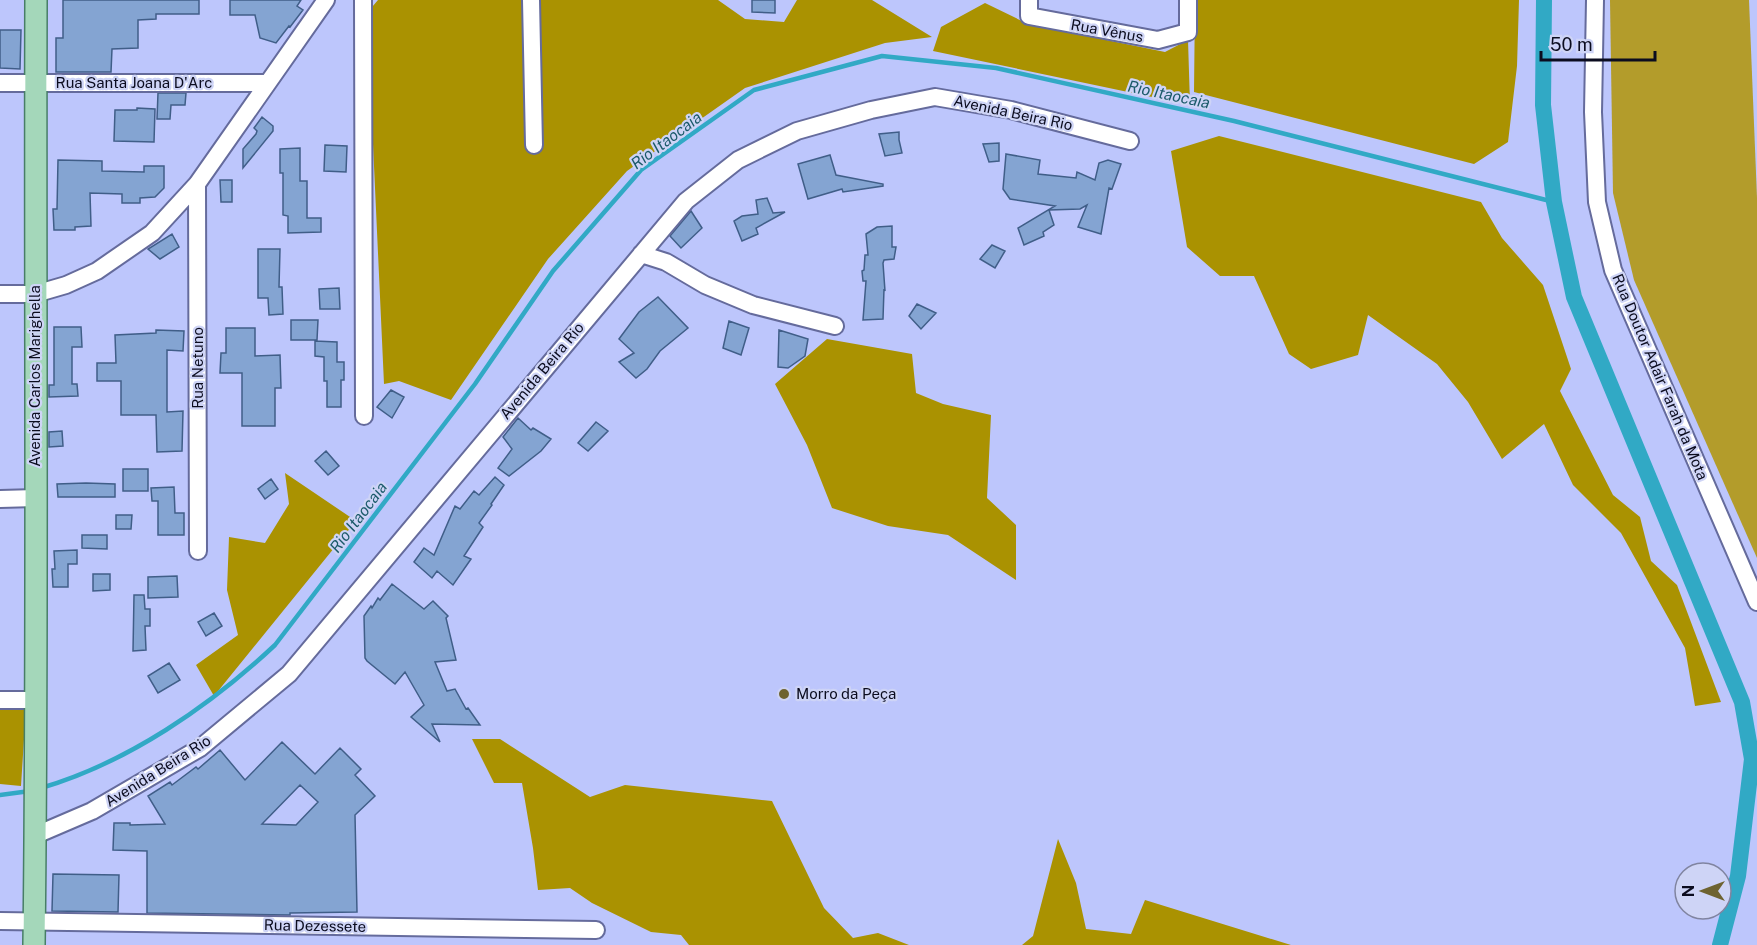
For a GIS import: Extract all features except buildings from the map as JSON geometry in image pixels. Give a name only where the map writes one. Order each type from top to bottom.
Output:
[{"type":"main road","name":"Avenida Carlos Marighella","points":[[34,945],[37,753],[36,0]]},
{"type":"street","points":[[0,294],[35,294],[66,285],[106,264],[152,233],[197,184],[326,0]]},
{"type":"street","points":[[363,0],[364,416]]},
{"type":"street","points":[[531,0],[534,145]]},
{"type":"street","name":"Rua Vênus","points":[[1029,8],[1158,40],[1188,32],[1188,0]]},
{"type":"street","name":"Rua Doutor Adair Farah da Mota","points":[[1595,0],[1593,112],[1598,202],[1613,270],[1757,602]]},
{"type":"street","name":"Rua Santa Joana D'Arc","points":[[0,82],[267,83]]},
{"type":"street","name":"Avenida Beira Rio","points":[[36,825],[92,811],[200,748],[289,674],[640,254],[687,201],[738,160],[797,131],[872,110],[935,98],[1011,110],[1130,141]]},
{"type":"street","name":"Rua Netuno","points":[[197,184],[198,551]]},
{"type":"street","points":[[640,254],[666,262],[705,285],[753,305],[835,326]]},
{"type":"street","points":[[0,499],[36,498]]},
{"type":"street","points":[[0,700],[37,700]]},
{"type":"street","name":"Rua Dezessete","points":[[0,921],[596,930]]},
{"type":"shaded area","points":[[378,0],[718,0],[745,19],[784,22],[797,0],[872,0],[932,37],[885,43],[745,88],[627,171],[548,259],[451,400],[399,381],[384,384],[367,13]]},
{"type":"shaded area","points":[[1195,0],[1519,0],[1517,66],[1508,142],[1474,164],[1194,92]]},
{"type":"shaded area","points":[[1610,0],[1749,0],[1757,198],[1757,558],[1634,280],[1613,193]]},
{"type":"shaded area","points":[[985,3],[1028,24],[1165,52],[1188,40],[1190,105],[933,51],[941,27]]},
{"type":"shaded area","points":[[1219,136],[1481,202],[1502,238],[1543,285],[1571,369],[1560,391],[1613,495],[1640,517],[1651,561],[1677,585],[1721,702],[1695,706],[1685,648],[1621,533],[1573,485],[1544,424],[1502,459],[1468,402],[1437,364],[1368,315],[1358,355],[1311,369],[1289,354],[1254,276],[1220,276],[1187,247],[1171,151]]},
{"type":"shaded area","points":[[827,339],[912,354],[916,393],[943,404],[991,415],[987,498],[1016,525],[1016,580],[948,535],[888,526],[832,508],[807,445],[775,384]]},
{"type":"shaded area","points":[[285,473],[356,521],[214,696],[196,665],[238,635],[227,590],[229,537],[265,543],[289,504]]},
{"type":"shaded area","points":[[26,708],[21,786],[0,784],[0,709]]},
{"type":"shaded area","points":[[472,739],[500,739],[590,797],[625,785],[772,801],[824,908],[853,938],[878,933],[909,945],[689,945],[681,935],[651,932],[592,903],[570,888],[538,890],[522,783],[494,783]]},
{"type":"shaded area","points":[[1058,839],[1076,883],[1086,929],[1131,934],[1145,900],[1291,945],[1022,945],[1033,936]]},
{"type":"waterway","points":[[1544,0],[1543,105],[1554,202],[1574,297],[1742,702],[1752,759],[1738,876],[1720,945]]},
{"type":"waterway","name":"Rio Itaocaia","points":[[41,788],[105,764],[166,730],[223,690],[275,645],[475,384],[553,271],[641,170],[754,90],[882,56],[996,68],[1234,121],[1554,202]]},
{"type":"waterway","name":"Rio Itaocaia","points":[[0,795],[30,791]]},
{"type":"place","name":"Morro da Peça","points":[[784,694]]}]
